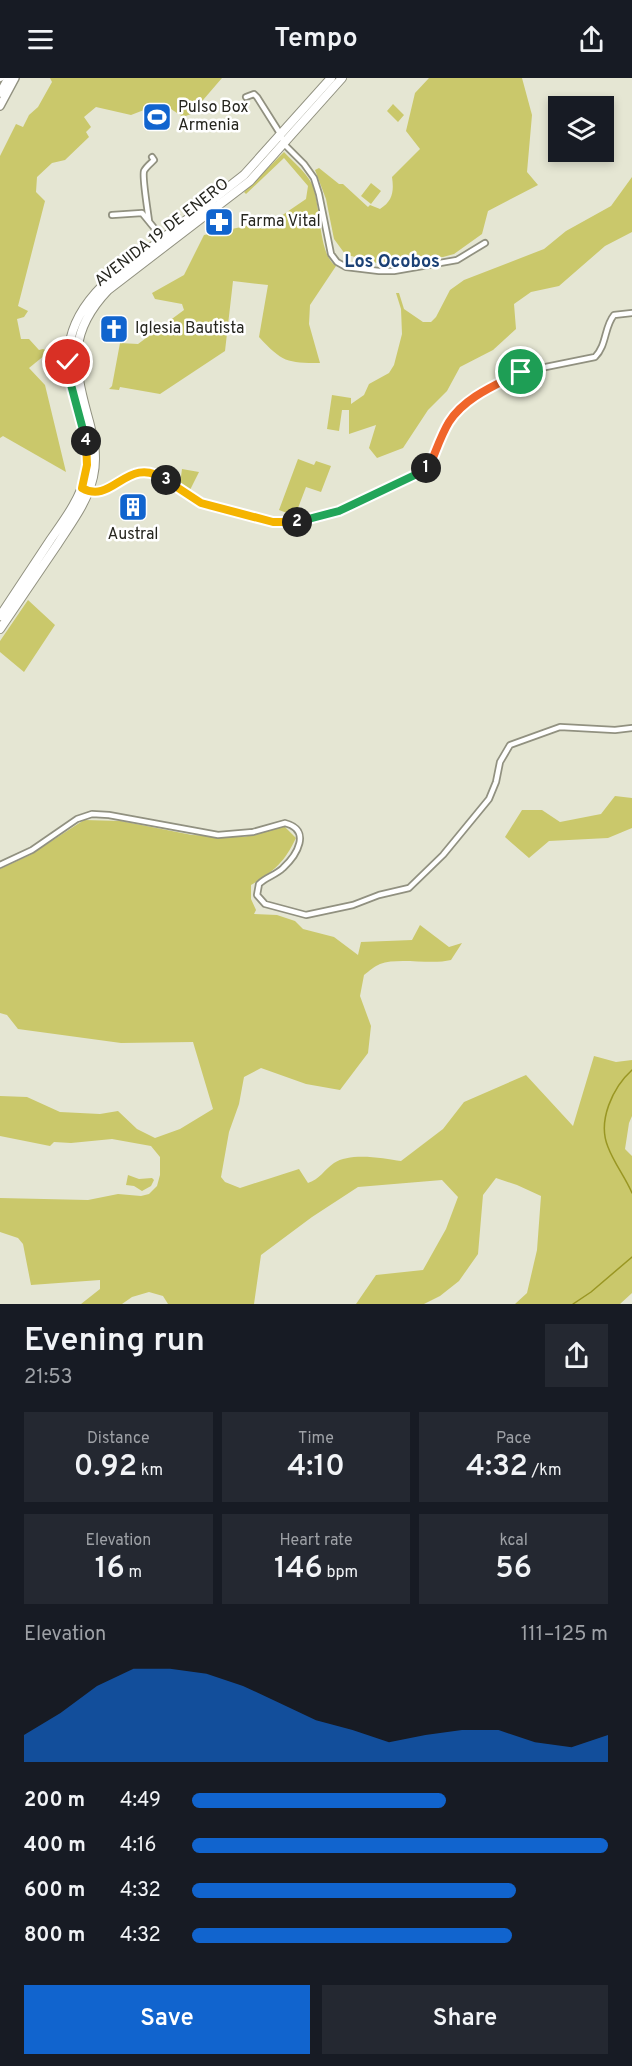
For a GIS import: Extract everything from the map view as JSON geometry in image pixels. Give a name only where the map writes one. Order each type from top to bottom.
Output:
[{"type":"main road","points":[[0,93],[8,78]]},
{"type":"main road","points":[[0,106],[15,78]]},
{"type":"main road","name":"AVENIDA 19 DE ENERO","points":[[282,139],[332,78]]},
{"type":"main road","name":"AVENIDA 19 DE ENERO","points":[[0,629],[84,505],[87,448],[70,381],[68,355],[74,328],[95,294],[165,242],[244,175],[342,78]]},
{"type":"main road","name":"AVENIDA 19 DE ENERO","points":[[0,616],[85,490]]},
{"type":"street","points":[[246,97],[254,94],[258,97],[282,139],[314,178],[322,205],[331,254],[337,262],[346,267],[382,272],[457,260],[484,243]]},
{"type":"street","points":[[149,221],[143,178],[144,172],[154,160],[152,157]]},
{"type":"street","points":[[112,215],[142,213],[165,242]]},
{"type":"street","points":[[85,490],[99,492],[135,472],[144,471],[159,475],[201,503],[273,522],[300,522],[339,511],[417,474],[430,465],[449,422],[470,400],[521,372],[595,357],[603,345],[610,320],[614,315],[632,313]]},
{"type":"street","points":[[0,864],[20,857],[77,819],[92,814],[109,815],[218,835],[253,832],[285,823],[297,829],[300,842],[284,867],[259,884],[257,895],[265,904],[306,915],[317,914],[361,903],[387,892],[409,888],[416,884],[489,799],[496,782],[500,762],[510,745],[560,727],[615,730],[632,728]]},
{"type":"shaded area","points":[[50,78],[222,78],[191,114],[183,117],[162,103],[131,115],[96,107],[84,117],[91,127],[86,132],[89,137],[65,160],[52,163],[37,177],[36,192],[45,201],[18,306],[28,311],[24,317],[17,319],[21,339],[29,339],[39,350],[43,349],[55,355],[65,356],[65,365],[54,364],[45,355],[29,368],[45,385],[66,472],[3,436],[0,438],[0,156],[16,124],[23,127],[29,115],[38,107],[52,82]]},
{"type":"shaded area","points":[[334,78],[339,78],[249,178],[168,241],[166,239],[233,187]]},
{"type":"shaded area","points":[[429,78],[522,78],[532,115],[527,172],[538,185],[488,211],[482,234],[454,254],[443,257],[420,256],[406,263],[393,261],[385,264],[345,254],[334,239],[326,199],[315,170],[319,168],[339,184],[343,184],[368,207],[370,205],[380,209],[388,203],[392,195],[392,177],[420,149],[406,131],[415,93]]},
{"type":"shaded area","points":[[393,104],[404,115],[398,122],[387,111]]},
{"type":"shaded area","points":[[284,152],[312,184],[326,251],[336,266],[310,305],[309,324],[320,363],[292,361],[274,352],[259,337],[268,285],[233,281],[225,351],[160,394],[120,387],[119,390],[109,389],[112,386],[120,343],[138,344],[184,310],[182,304],[155,299],[152,293],[184,275],[204,235],[255,224],[262,229],[306,199],[308,186],[284,158],[246,194],[244,192]]},
{"type":"shaded area","points":[[632,177],[632,232],[605,246],[559,286],[531,292],[514,304],[516,329],[493,350],[460,367],[447,391],[428,410],[403,448],[377,458],[369,448],[376,425],[349,434],[349,410],[342,410],[339,431],[327,429],[332,395],[351,398],[351,404],[364,395],[369,384],[389,373],[394,365],[402,334],[401,309],[396,293],[399,293],[404,309],[423,322],[431,322],[450,290],[464,280],[544,249],[566,231],[611,206]]},
{"type":"shaded area","points":[[371,183],[381,191],[371,204],[361,196]]},
{"type":"shaded area","points":[[298,459],[314,465],[316,461],[331,466],[321,492],[306,487],[295,516],[279,510]]},
{"type":"shaded area","points":[[182,469],[199,472],[189,492],[180,484]]},
{"type":"shaded area","points":[[28,600],[55,625],[24,672],[0,652],[0,641]]},
{"type":"shaded area","points":[[615,796],[632,798],[632,828],[608,838],[549,841],[529,858],[505,837],[522,810],[542,810],[560,822],[601,814]]},
{"type":"shaded area","points":[[84,820],[121,821],[192,835],[244,837],[284,826],[296,838],[278,866],[251,885],[251,899],[256,910],[254,914],[277,915],[295,921],[303,929],[334,937],[358,955],[361,942],[412,940],[420,925],[449,947],[462,943],[451,960],[387,962],[378,965],[364,975],[360,996],[371,1026],[368,1053],[340,1090],[306,1084],[261,1068],[244,1077],[239,1104],[229,1132],[221,1177],[225,1182],[240,1188],[299,1169],[308,1183],[319,1177],[334,1163],[349,1158],[385,1158],[401,1161],[443,1129],[464,1102],[526,1075],[573,1126],[594,1056],[616,1062],[632,1060],[632,1116],[625,1149],[632,1156],[632,1293],[620,1304],[515,1304],[527,1293],[537,1250],[541,1196],[496,1178],[483,1195],[478,1254],[459,1281],[440,1296],[424,1304],[356,1304],[376,1275],[423,1270],[446,1229],[458,1197],[442,1180],[358,1187],[312,1217],[261,1255],[254,1304],[168,1304],[163,1296],[149,1292],[132,1297],[122,1304],[81,1304],[100,1289],[100,1280],[31,1285],[23,1244],[18,1238],[0,1232],[0,1198],[88,1200],[118,1194],[141,1196],[149,1194],[157,1186],[160,1175],[160,1157],[151,1146],[112,1139],[71,1143],[54,1142],[50,1146],[0,1136],[0,1096],[27,1097],[60,1112],[100,1114],[118,1111],[137,1129],[155,1138],[180,1129],[213,1109],[193,1042],[121,1043],[18,1029],[7,1015],[0,1013],[0,869],[30,855]]},
{"type":"shaded area","points":[[128,1175],[139,1179],[152,1178],[154,1180],[151,1186],[142,1191],[134,1186],[126,1185]]},
{"type":"waterway","points":[[632,1070],[613,1095],[604,1126],[605,1137],[613,1159],[632,1193]]},
{"type":"waterway","points":[[573,1304],[591,1292],[632,1257]]},
{"type":"place","name":"Pulso Box Armenia","points":[[157,117]]},
{"type":"place","name":"Farma Vital","points":[[219,222]]},
{"type":"place","name":"Iglesia Bautista","points":[[114,329]]},
{"type":"place","name":"Austral","points":[[133,507]]},
{"type":"district","name":"Los Ocobos","points":[[392,262]]},
{"type":"route","points":[[68,362],[70,381],[87,448],[87,465],[82,488],[94,494],[135,472],[151,472],[201,503],[241,515],[288,523],[339,511],[417,474],[430,465],[449,422],[459,410],[470,400],[521,372]]}]
